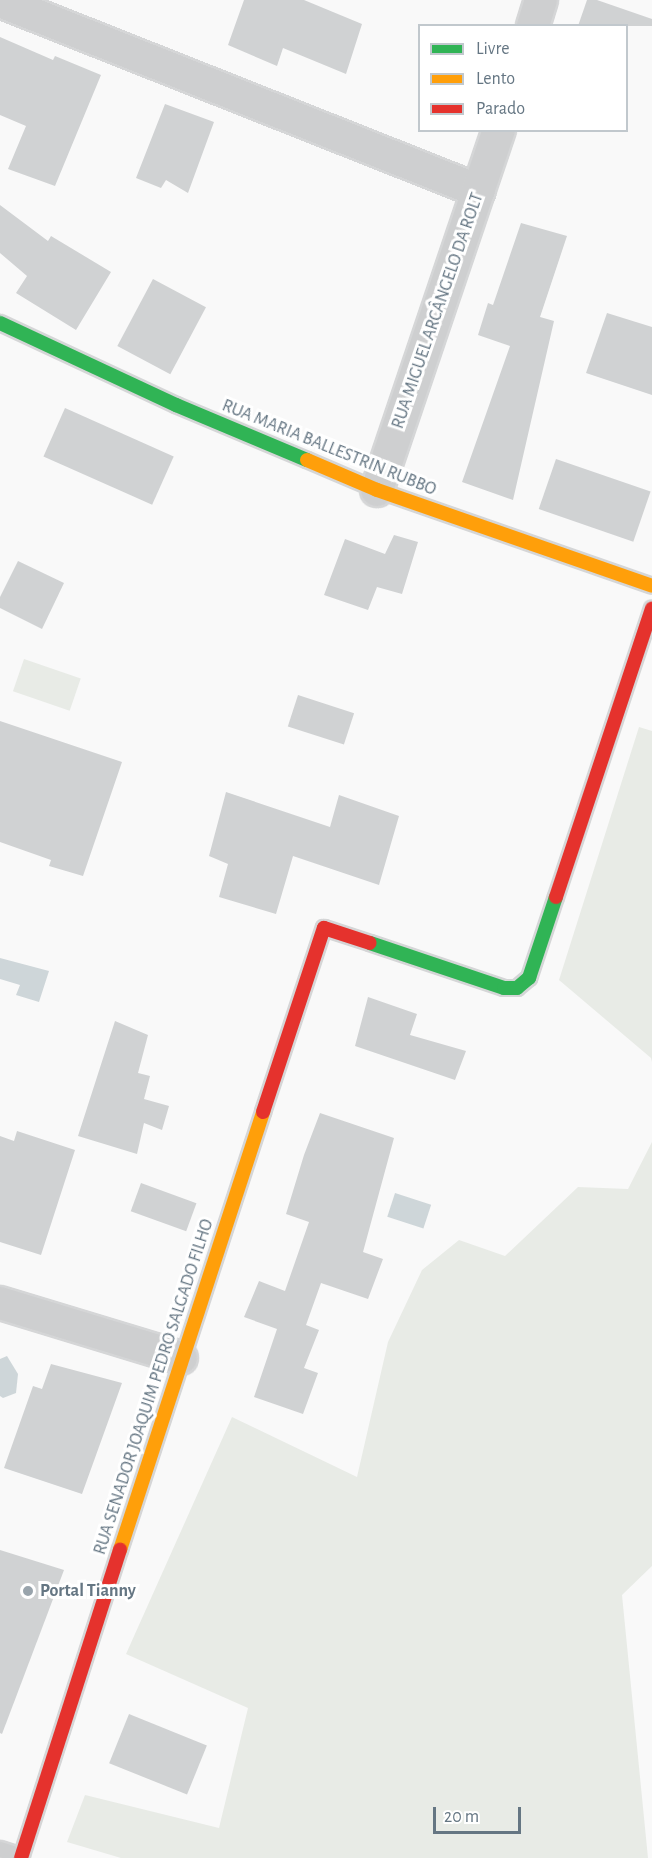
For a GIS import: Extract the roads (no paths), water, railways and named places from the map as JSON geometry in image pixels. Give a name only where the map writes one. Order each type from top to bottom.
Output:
[{"type":"street","points":[[0,0],[479,191]]},
{"type":"street","points":[[534,24],[542,0]]},
{"type":"street","name":"RUA MIGUEL ARCÂNGELO DA ROLT","points":[[377,490],[498,132]]},
{"type":"street","name":"RUA MARIA BALLESTRIN RUBBO","points":[[0,323],[177,405],[377,490],[652,586]]},
{"type":"street","name":"RUA SENADOR JOAQUIM PEDRO SALGADO FILHO","points":[[21,1857],[181,1358],[324,928],[504,988],[517,988],[529,978],[652,609]]},
{"type":"street","points":[[0,1303],[181,1358]]},
{"type":"lane","points":[[0,1849],[21,1857]]},
{"type":"place","name":"Portal Tianny","points":[[28,1591]]}]
